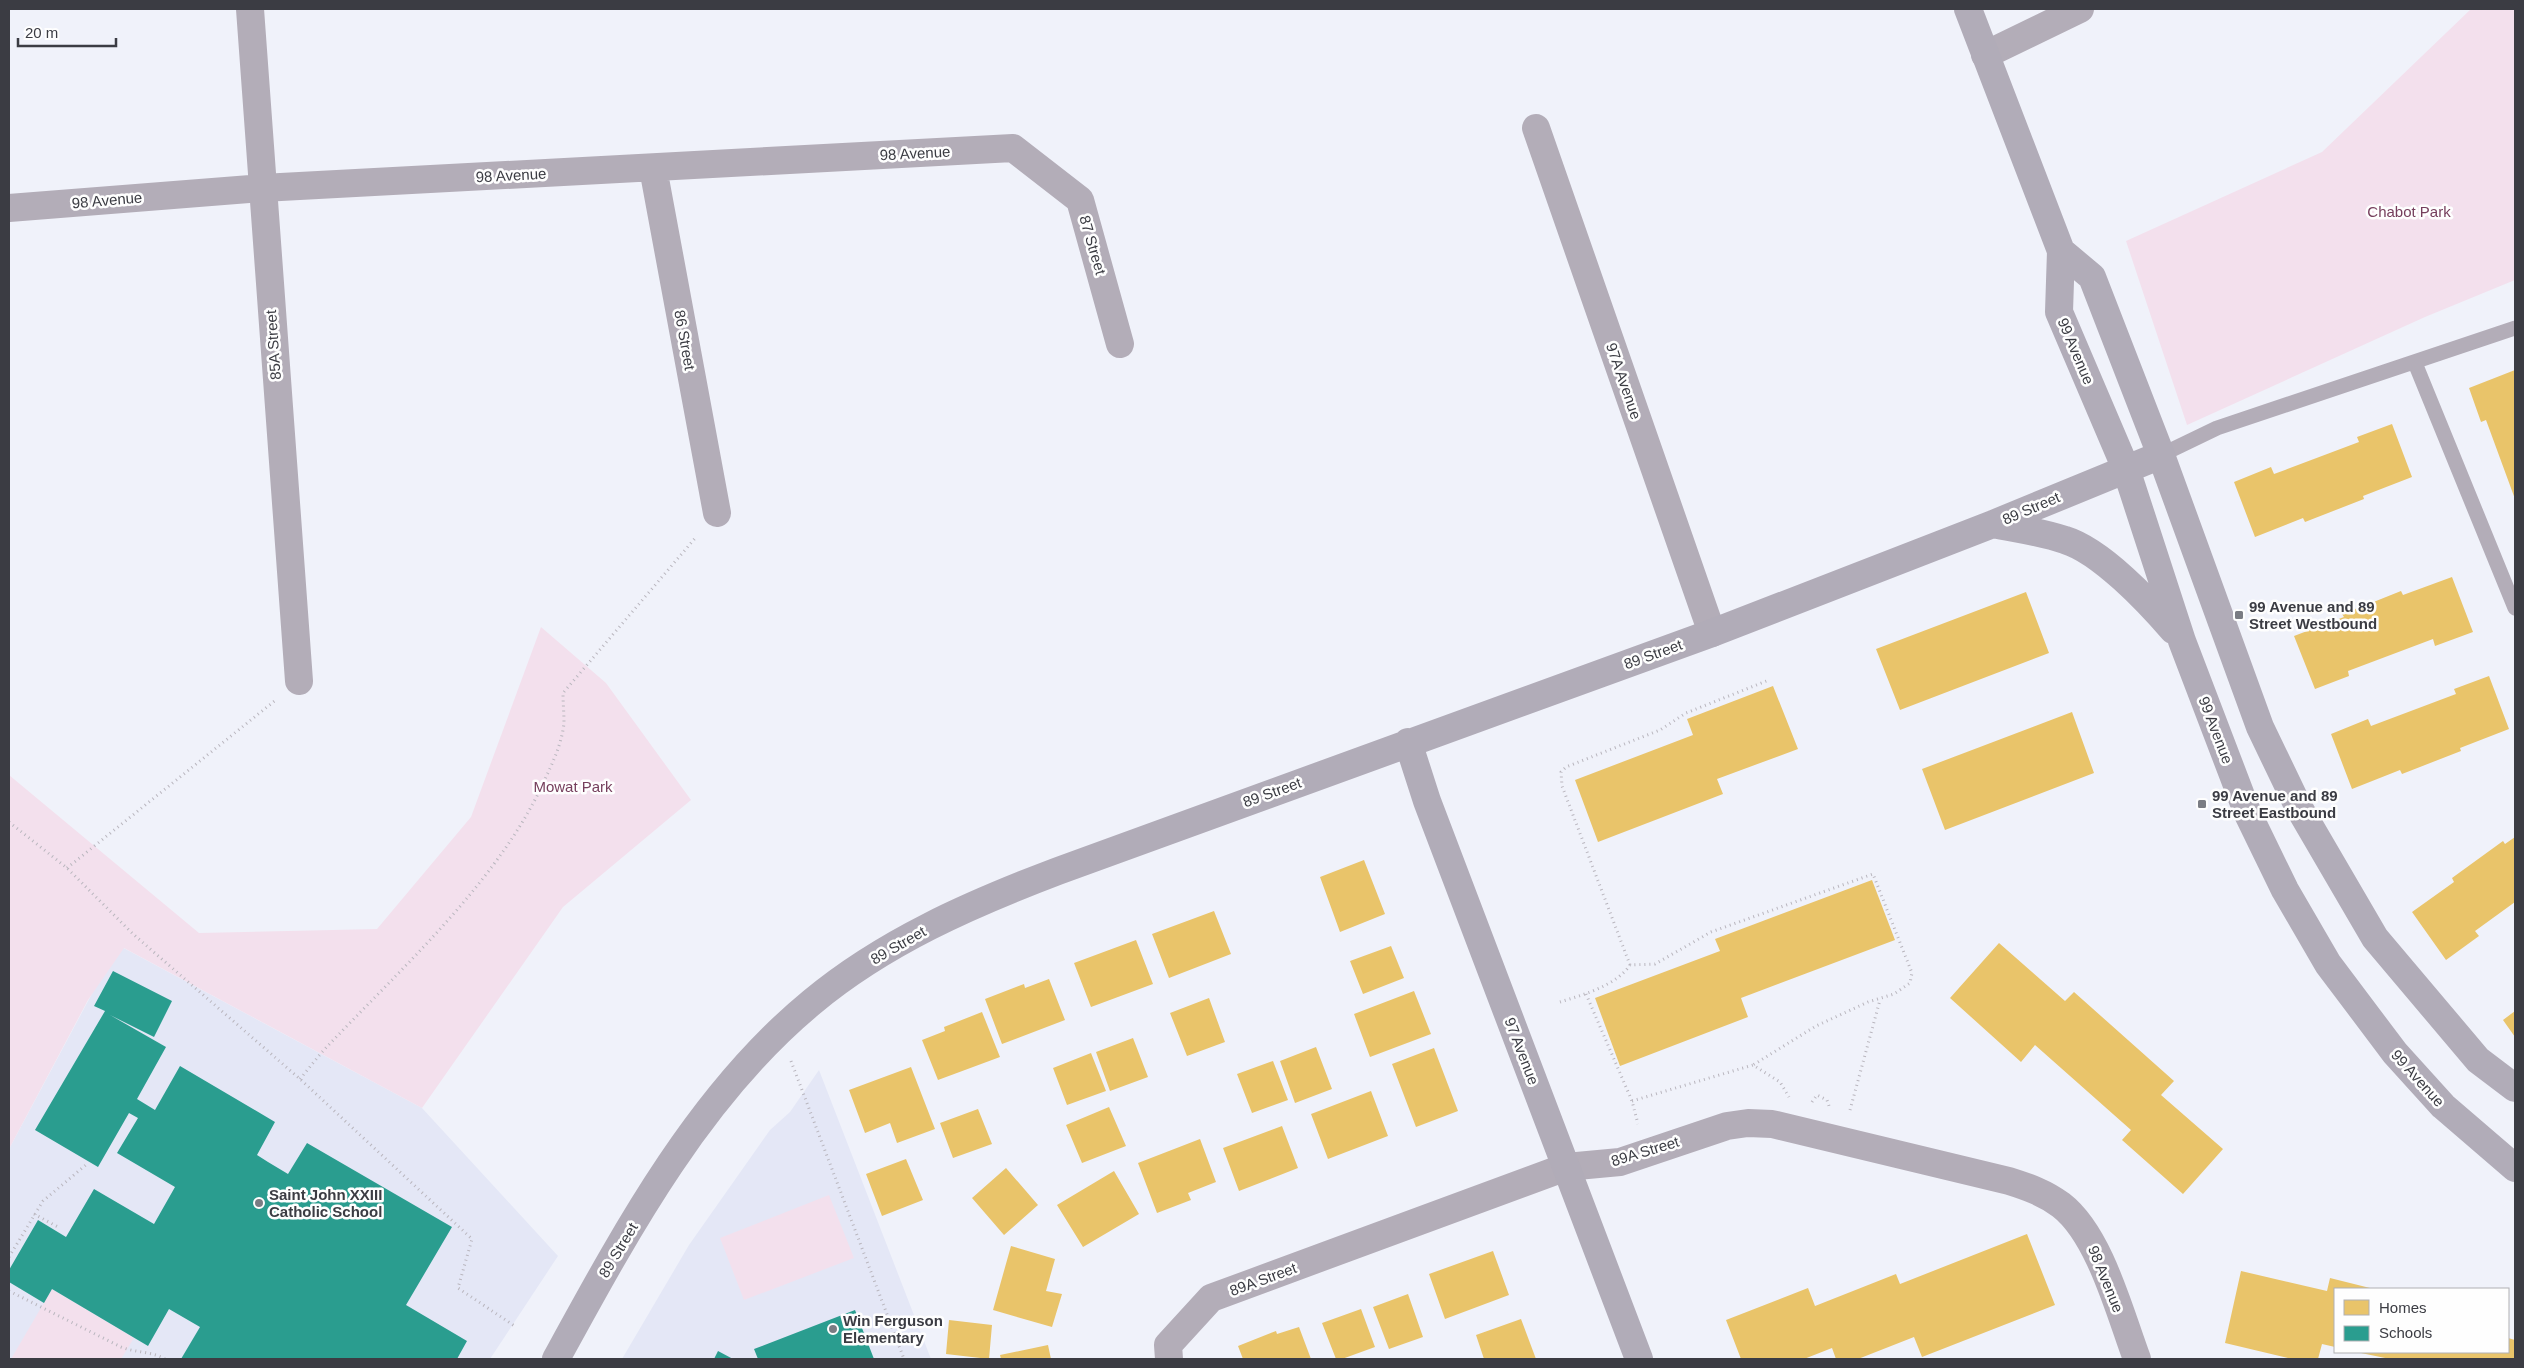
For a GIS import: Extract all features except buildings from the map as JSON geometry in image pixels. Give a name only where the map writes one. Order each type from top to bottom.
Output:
[{"type":"street","name":"85A Street","points":[[250,9],[298,681]]},
{"type":"street","name":"99 Avenue","points":[[1968,9],[2061,251],[2059,312],[2126,469],[2182,641],[2248,814],[2285,890],[2328,964],[2395,1053],[2443,1106],[2515,1168]]},
{"type":"street","points":[[1985,55],[2080,9]]},
{"type":"street","name":"97A Avenue","points":[[1536,128],[1712,633]]},
{"type":"street","name":"98 Avenue","points":[[9,208],[262,188],[1013,148]]},
{"type":"street","name":"87 Street","points":[[1013,148],[1080,200],[1120,344]]},
{"type":"street","name":"86 Street","points":[[653,168],[717,513]]},
{"type":"street","name":"99 Avenue","points":[[2061,251],[2092,277],[2161,455],[2260,727],[2298,806],[2375,938],[2478,1060],[2515,1088]]},
{"type":"street","name":"89 Street","points":[[556,1359],[605,1272],[690,1138],[732,1080],[778,1032],[812,1002],[866,964],[917,934],[990,897],[1408,742],[1712,633],[1993,524],[2161,455]]},
{"type":"street","points":[[1993,524],[2066,540],[2087,551],[2149,602],[2182,641]]},
{"type":"street","name":"97 Avenue","points":[[1408,742],[1427,801],[1639,1359]]},
{"type":"street","name":"89A Street","points":[[1169,1352],[1211,1298],[1566,1167],[1620,1162],[1727,1126],[1748,1123],[1772,1124],[2009,1181],[2031,1188],[2062,1206]]},
{"type":"street","name":"98 Avenue","points":[[2062,1206],[2078,1222],[2092,1243],[2137,1359]]},
{"type":"lane","points":[[2161,455],[2217,428],[2515,328]]},
{"type":"lane","points":[[2415,363],[2515,608]]},
{"type":"path","points":[[300,1079],[322,1052],[476,886],[509,846],[538,797],[556,756],[564,724],[563,693],[717,513]]},
{"type":"path","points":[[1630,965],[1562,786],[1561,772],[1566,767],[1663,729],[1686,713],[1769,680]]},
{"type":"path","points":[[67,868],[298,681]]},
{"type":"path","points":[[9,822],[67,868],[133,934],[300,1079],[472,1239],[458,1288],[516,1327]]},
{"type":"path","points":[[1560,1002],[1586,994],[1618,977],[1630,965],[1655,964],[1710,932],[1873,874],[1912,973],[1910,983],[1906,987],[1880,1000],[1868,1002],[1816,1026],[1753,1065],[1632,1101]]},
{"type":"path","points":[[1586,994],[1632,1101],[1639,1127]]},
{"type":"path","points":[[1848,1118],[1880,1000]]},
{"type":"path","points":[[778,1032],[803,1087],[904,1359]]},
{"type":"path","points":[[1753,1065],[1785,1087],[1789,1094],[1789,1105]]},
{"type":"path","points":[[9,1257],[43,1201],[88,1164]]},
{"type":"path","points":[[34,1214],[60,1228]]},
{"type":"path","points":[[9,1291],[121,1347],[133,1352],[153,1353],[165,1359]]},
{"type":"shaded area","name":"Saint John XXIII Catholic School","points":[[118,945],[422,1108],[558,1256],[490,1359],[9,1359],[9,1149]]},
{"type":"shaded area","points":[[819,1070],[931,1359],[622,1359],[689,1245],[770,1130],[790,1112]]},
{"type":"green space","name":"Chabot Park","points":[[2471,9],[2515,9],[2515,280],[2425,317],[2187,425],[2126,241],[2322,152]]},
{"type":"green space","name":"Mowat Park","points":[[541,627],[606,683],[691,800],[563,907],[422,1108],[124,948],[88,1000],[9,1149],[9,775],[199,933],[377,929],[471,817]]},
{"type":"green space","points":[[829,1195],[854,1258],[744,1300],[720,1238]]},
{"type":"green space","points":[[52,1289],[134,1338],[121,1359],[11,1359]]},
{"type":"place","name":"99 Avenue and 89 Street Westbound","points":[[2239,615]]},
{"type":"place","name":"99 Avenue and 89 Street Eastbound","points":[[2202,804]]},
{"type":"place","name":"Saint John XXIII Catholic School","points":[[259,1203]]},
{"type":"place","name":"Win Ferguson Elementary","points":[[833,1329]]}]
